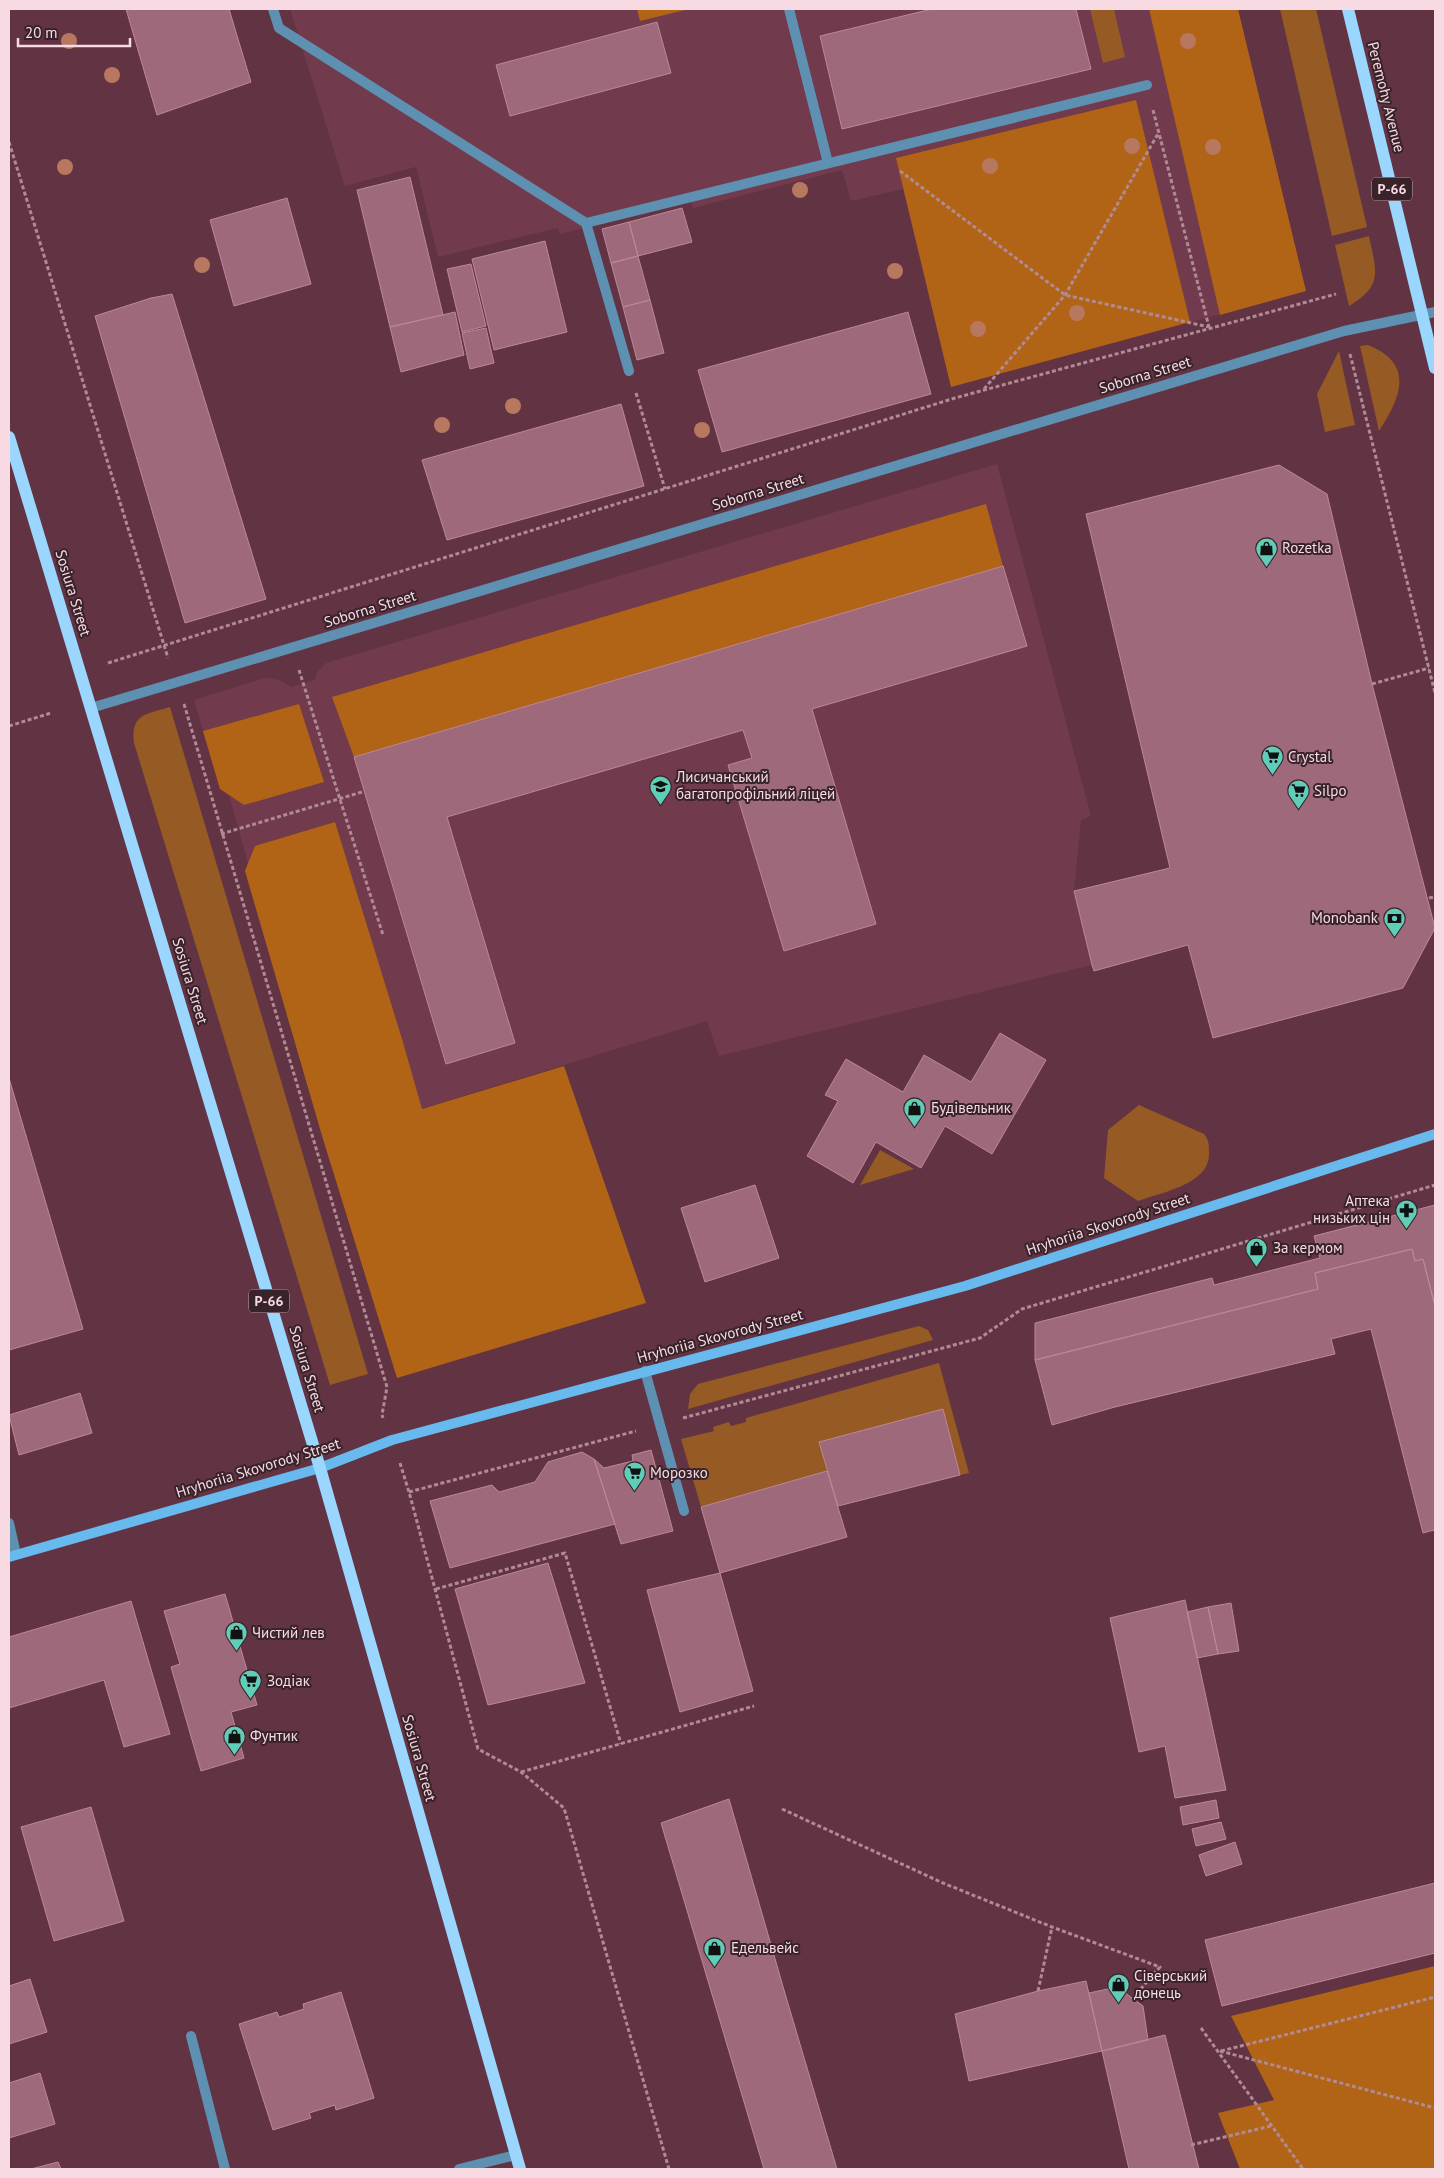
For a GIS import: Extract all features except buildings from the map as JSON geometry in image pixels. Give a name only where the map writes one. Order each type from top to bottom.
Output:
[{"type":"main road","name":"Peremohy Avenue","points":[[1348,9],[1435,368]]},
{"type":"main road","name":"Sosiura Street","points":[[9,436],[320,1468],[520,2169]]},
{"type":"main road","name":"Hryhoriia Skovorody Street","points":[[13,1555],[320,1468],[392,1440],[965,1286],[1435,1134]]},
{"type":"street","points":[[273,9],[279,28],[586,224],[629,371]]},
{"type":"street","points":[[789,9],[828,163]]},
{"type":"street","points":[[586,224],[1146,85]]},
{"type":"street","name":"Soborna Street","points":[[91,708],[1344,331],[1435,312]]},
{"type":"street","points":[[645,1371],[684,1511]]},
{"type":"street","points":[[9,1523],[13,1555]]},
{"type":"street","points":[[191,2036],[225,2169]]},
{"type":"street","points":[[459,2169],[516,2155]]},
{"type":"path","points":[[1146,85],[1209,327]]},
{"type":"path","points":[[982,390],[1065,295],[1159,132]]},
{"type":"path","points":[[9,142],[176,682],[387,1387],[382,1415],[409,1492],[478,1749],[520,1772],[564,1808],[669,2169]]},
{"type":"path","points":[[876,152],[1065,295],[1209,327]]},
{"type":"path","points":[[108,664],[163,645],[982,390],[1336,294]]},
{"type":"path","points":[[1344,331],[1435,693]]},
{"type":"path","points":[[629,371],[664,489]]},
{"type":"path","points":[[292,648],[382,935]]},
{"type":"path","points":[[1372,684],[1429,668]]},
{"type":"path","points":[[9,726],[51,713]]},
{"type":"path","points":[[221,834],[362,792]]},
{"type":"path","points":[[1429,898],[1435,897]]},
{"type":"path","points":[[409,1492],[980,1338],[1022,1309],[1435,1185]]},
{"type":"path","points":[[436,1589],[565,1553],[621,1744]]},
{"type":"path","points":[[520,1772],[754,1706]]},
{"type":"path","points":[[782,1809],[943,1883],[1052,1927],[1160,1967],[1132,1999]]},
{"type":"path","points":[[1038,1991],[1052,1927]]},
{"type":"path","points":[[1220,2051],[1435,1997]]},
{"type":"path","points":[[1201,2028],[1220,2051],[1303,2169]]},
{"type":"path","points":[[1220,2051],[1435,2108]]},
{"type":"path","points":[[1191,2144],[1271,2126]]},
{"type":"shaded area","points":[[290,9],[1238,9],[1306,291],[951,387],[903,189],[851,201],[842,170],[693,208],[691,201],[560,234],[558,228],[438,257],[416,167],[345,186]]},
{"type":"shaded area","points":[[637,9],[689,9],[640,21]]},
{"type":"shaded area","points":[[1090,9],[1114,9],[1125,57],[1103,63]]},
{"type":"shaded area","points":[[1149,9],[1238,9],[1306,291],[1220,315]]},
{"type":"shaded area","points":[[1280,9],[1316,9],[1367,227],[1332,236]]},
{"type":"shaded area","points":[[1136,100],[1190,322],[951,387],[896,158]]},
{"type":"shaded area","points":[[1369,236],[1375,268],[1373,284],[1368,291],[1349,306],[1335,245]]},
{"type":"shaded area","points":[[1368,345],[1383,353],[1393,362],[1398,372],[1398,394],[1379,431],[1360,346]]},
{"type":"shaded area","points":[[1339,351],[1355,425],[1325,432],[1317,394]]},
{"type":"shaded area","name":"Лисичанський багатопрофільний ліцей","points":[[997,464],[1091,816],[1081,820],[1074,891],[1092,965],[719,1056],[707,1021],[323,1139],[245,871],[248,863],[229,795],[220,789],[194,700],[265,678],[280,680],[291,687],[315,680],[317,672],[326,663]]},
{"type":"shaded area","points":[[986,504],[1003,566],[354,757],[332,697]]},
{"type":"shaded area","points":[[299,704],[324,782],[244,805],[220,789],[203,731]]},
{"type":"shaded area","points":[[170,707],[368,1374],[330,1385],[134,743],[133,733],[135,726],[142,716]]},
{"type":"shaded area","points":[[335,822],[422,1109],[564,1066],[646,1303],[397,1378],[323,1139],[245,871],[255,846]]},
{"type":"shaded area","points":[[1139,1105],[1204,1134],[1207,1138],[1209,1152],[1208,1163],[1194,1179],[1172,1190],[1138,1201],[1104,1178],[1108,1130]]},
{"type":"shaded area","points":[[880,1150],[914,1169],[860,1185]]},
{"type":"shaded area","points":[[919,1326],[928,1330],[933,1340],[688,1409],[690,1394],[698,1384]]},
{"type":"shaded area","points":[[939,1363],[969,1473],[960,1475],[943,1409],[820,1442],[827,1471],[701,1507],[681,1439],[714,1431],[713,1427],[729,1422],[731,1426],[746,1422],[746,1418]]},
{"type":"shaded area","points":[[1435,1966],[1435,2169],[1240,2169],[1218,2113],[1274,2100],[1231,2016]]},
{"type":"place","name":"Rozetka","points":[[1266,567]]},
{"type":"place","name":"Crystal","points":[[1272,776]]},
{"type":"place","name":"Лисичанський багатопрофільний ліцей","points":[[660,805]]},
{"type":"place","name":"Silpo","points":[[1298,810]]},
{"type":"place","name":"Monobank","points":[[1394,937]]},
{"type":"place","name":"Будівельник","points":[[915,1127]]},
{"type":"place","name":"Аптека низьких цін","points":[[1406,1229]]},
{"type":"place","name":"За кермом","points":[[1257,1267]]},
{"type":"place","name":"Морозко","points":[[634,1492]]},
{"type":"place","name":"Чистий лев","points":[[236,1652]]},
{"type":"place","name":"Зодіак","points":[[251,1700]]},
{"type":"place","name":"Фунтик","points":[[234,1755]]},
{"type":"place","name":"Едельвейс","points":[[715,1967]]},
{"type":"place","name":"Сіверський донець","points":[[1118,2004]]}]
